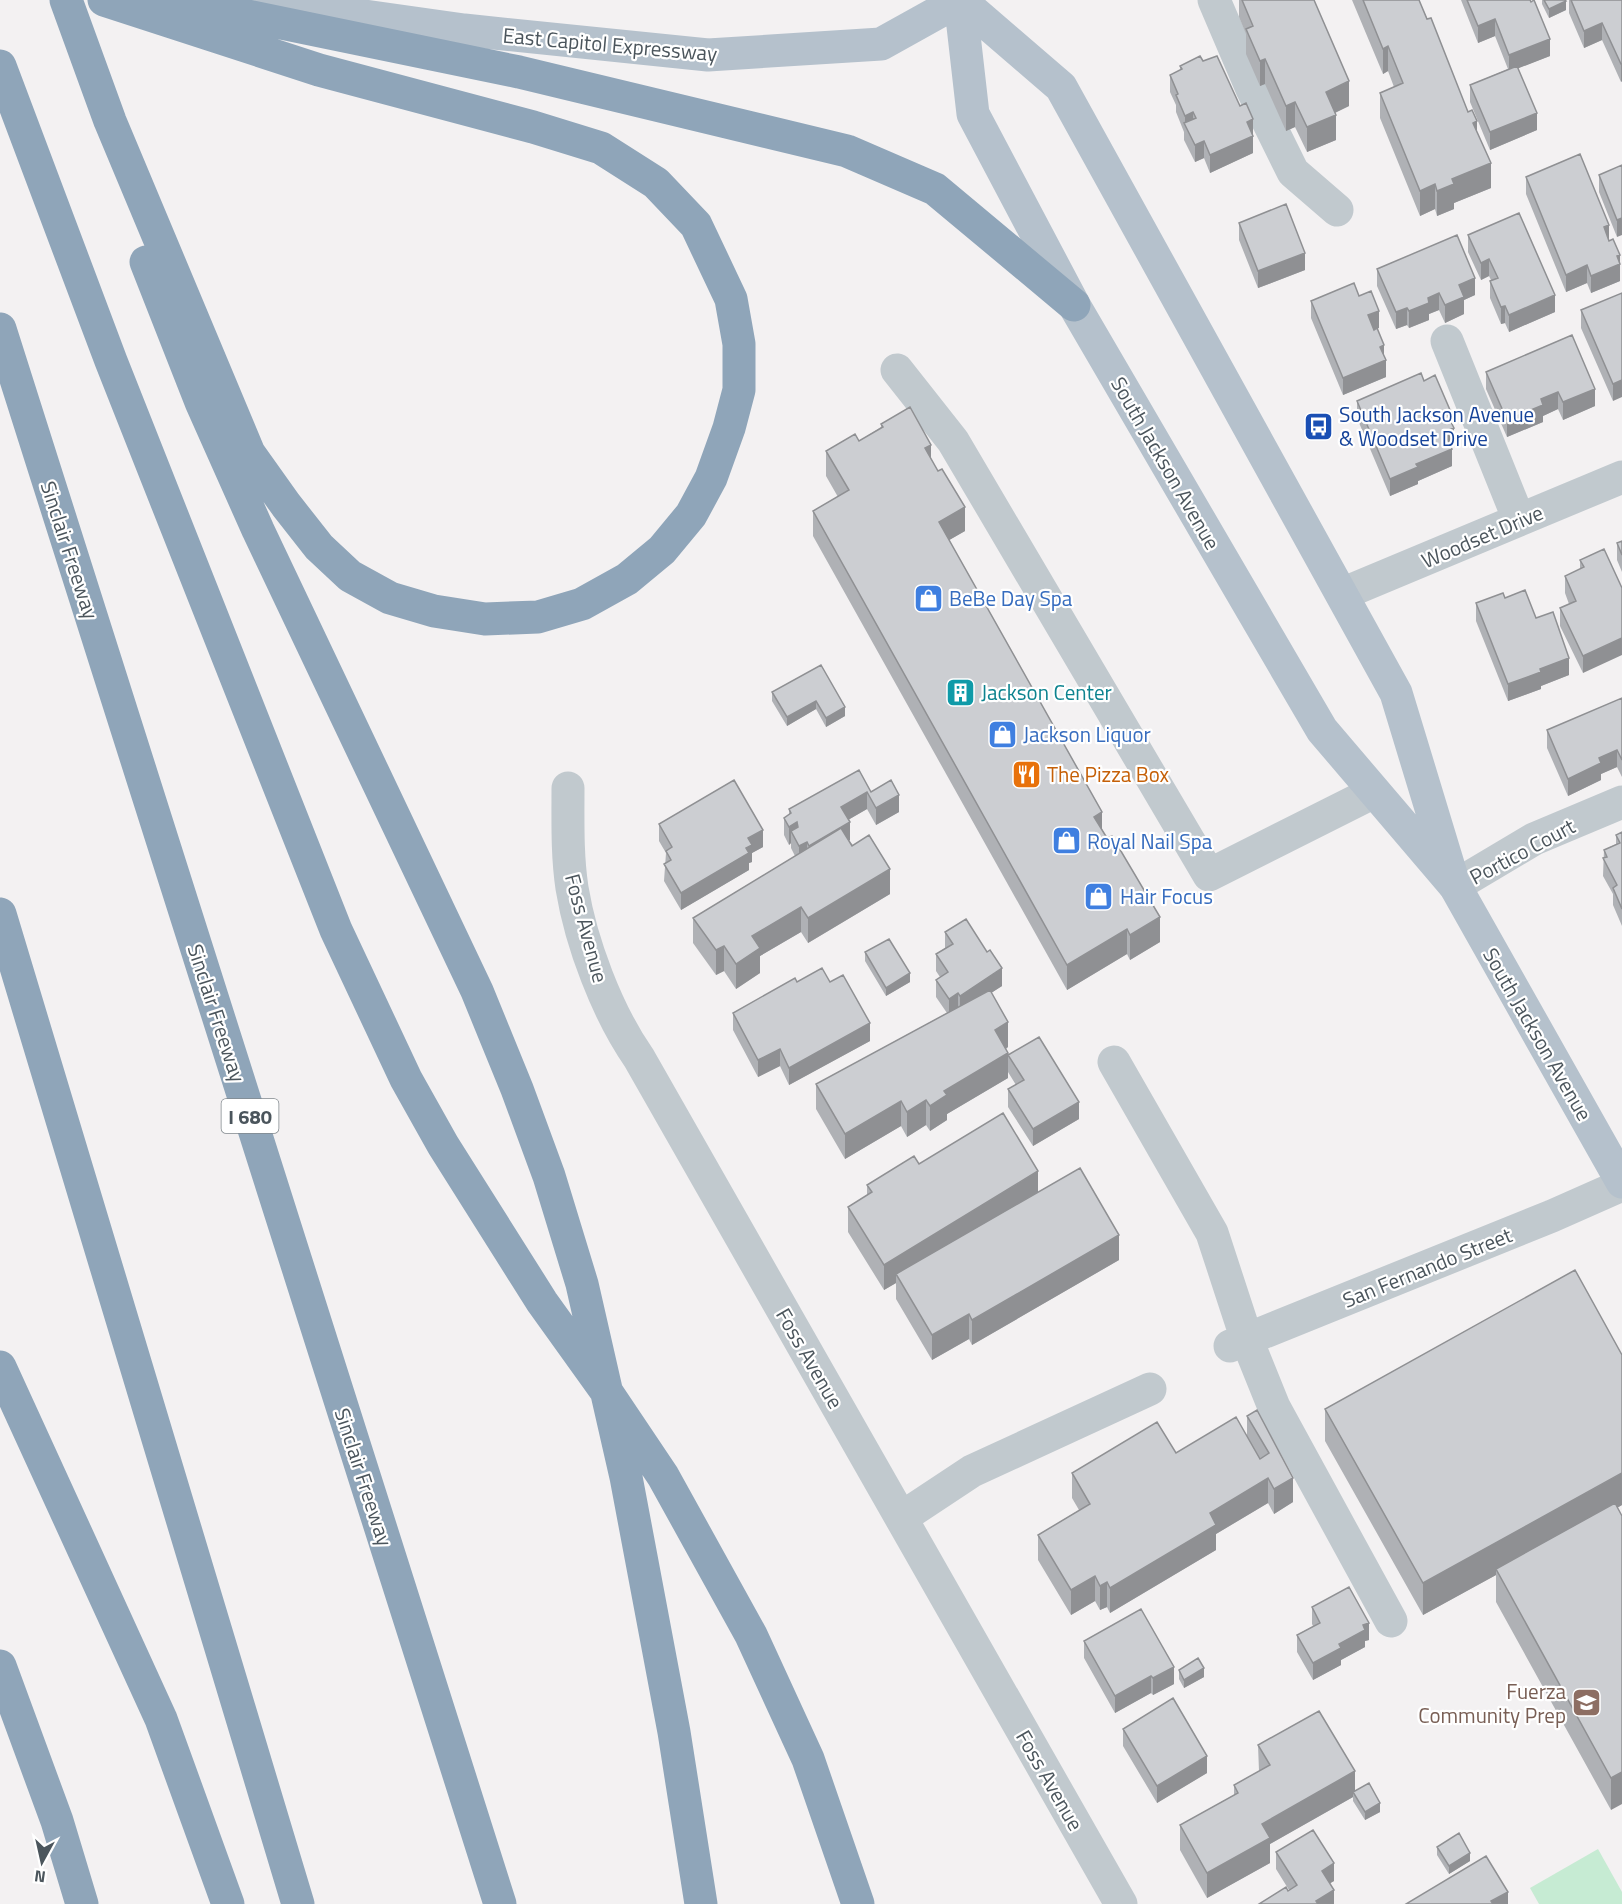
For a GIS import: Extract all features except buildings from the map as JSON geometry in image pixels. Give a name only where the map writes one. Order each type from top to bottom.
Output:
[{"type":"highway","points":[[66,0],[110,121],[249,453],[319,547],[350,576],[390,598],[434,611],[485,620],[538,617],[582,604],[627,579],[662,550],[691,516],[711,478],[729,429],[739,390],[739,344],[731,299],[696,225],[656,183],[601,148],[533,127],[319,70],[104,0]]},
{"type":"highway","points":[[170,0],[519,72],[847,151],[935,189],[1074,305]]},
{"type":"highway","points":[[0,66],[111,361],[336,930],[406,1079],[443,1145],[542,1302],[663,1476],[751,1635],[808,1759],[858,1904]]},
{"type":"highway","points":[[110,121],[148,270],[201,402],[258,530],[477,992],[517,1089],[549,1176],[582,1284],[624,1466],[674,1732],[701,1904]]},
{"type":"highway","name":"Sinclair Freeway","points":[[0,329],[500,1904]]},
{"type":"highway","points":[[0,914],[298,1904]]},
{"type":"highway","points":[[0,1366],[161,1719],[228,1904]]},
{"type":"highway","points":[[0,1666],[57,1821],[82,1904]]},
{"type":"main road","name":"East Capitol Expressway","points":[[250,0],[464,30],[708,55],[881,44],[960,0]]},
{"type":"main road","name":"South Jackson Avenue","points":[[960,0],[973,114],[1074,305],[1322,730],[1455,886],[1622,1183]]},
{"type":"main road","name":"South Jackson Avenue","points":[[960,0],[1061,87],[1277,482],[1396,693],[1455,886]]},
{"type":"street","points":[[1214,0],[1252,89],[1293,172],[1337,210]]},
{"type":"street","points":[[1447,341],[1519,520]]},
{"type":"street","points":[[897,370],[953,441],[1209,875],[1374,792]]},
{"type":"street","name":"Woodset Drive","points":[[1342,594],[1622,477]]},
{"type":"street","name":"Foss Avenue","points":[[568,788],[568,846],[572,889],[584,935],[604,993],[624,1036],[639,1058],[1121,1904]]},
{"type":"street","name":"Portico Court","points":[[1455,886],[1534,839],[1622,802]]},
{"type":"street","points":[[1114,1062],[1212,1233],[1238,1343],[1391,1621]]},
{"type":"street","name":"San Fernando Street","points":[[1238,1343],[1552,1216],[1622,1183]]},
{"type":"street","points":[[901,1518],[972,1471],[1150,1389]]},
{"type":"green space","points":[[1598,1849],[1622,1892],[1622,1904],[1539,1904],[1530,1888]]},
{"type":"place","name":"South Jackson Avenue & Woodset Drive","points":[[1318,426]]},
{"type":"place","name":"BeBe Day Spa","points":[[928,598]]},
{"type":"place","name":"Jackson Center","points":[[960,692]]},
{"type":"place","name":"Jackson Liquor","points":[[1002,734]]},
{"type":"place","name":"The Pizza Box","points":[[1026,774]]},
{"type":"place","name":"Royal Nail Spa","points":[[1066,841]]},
{"type":"place","name":"Hair Focus","points":[[1099,896]]},
{"type":"place","name":"Fuerza Community Prep","points":[[1587,1703]]}]
